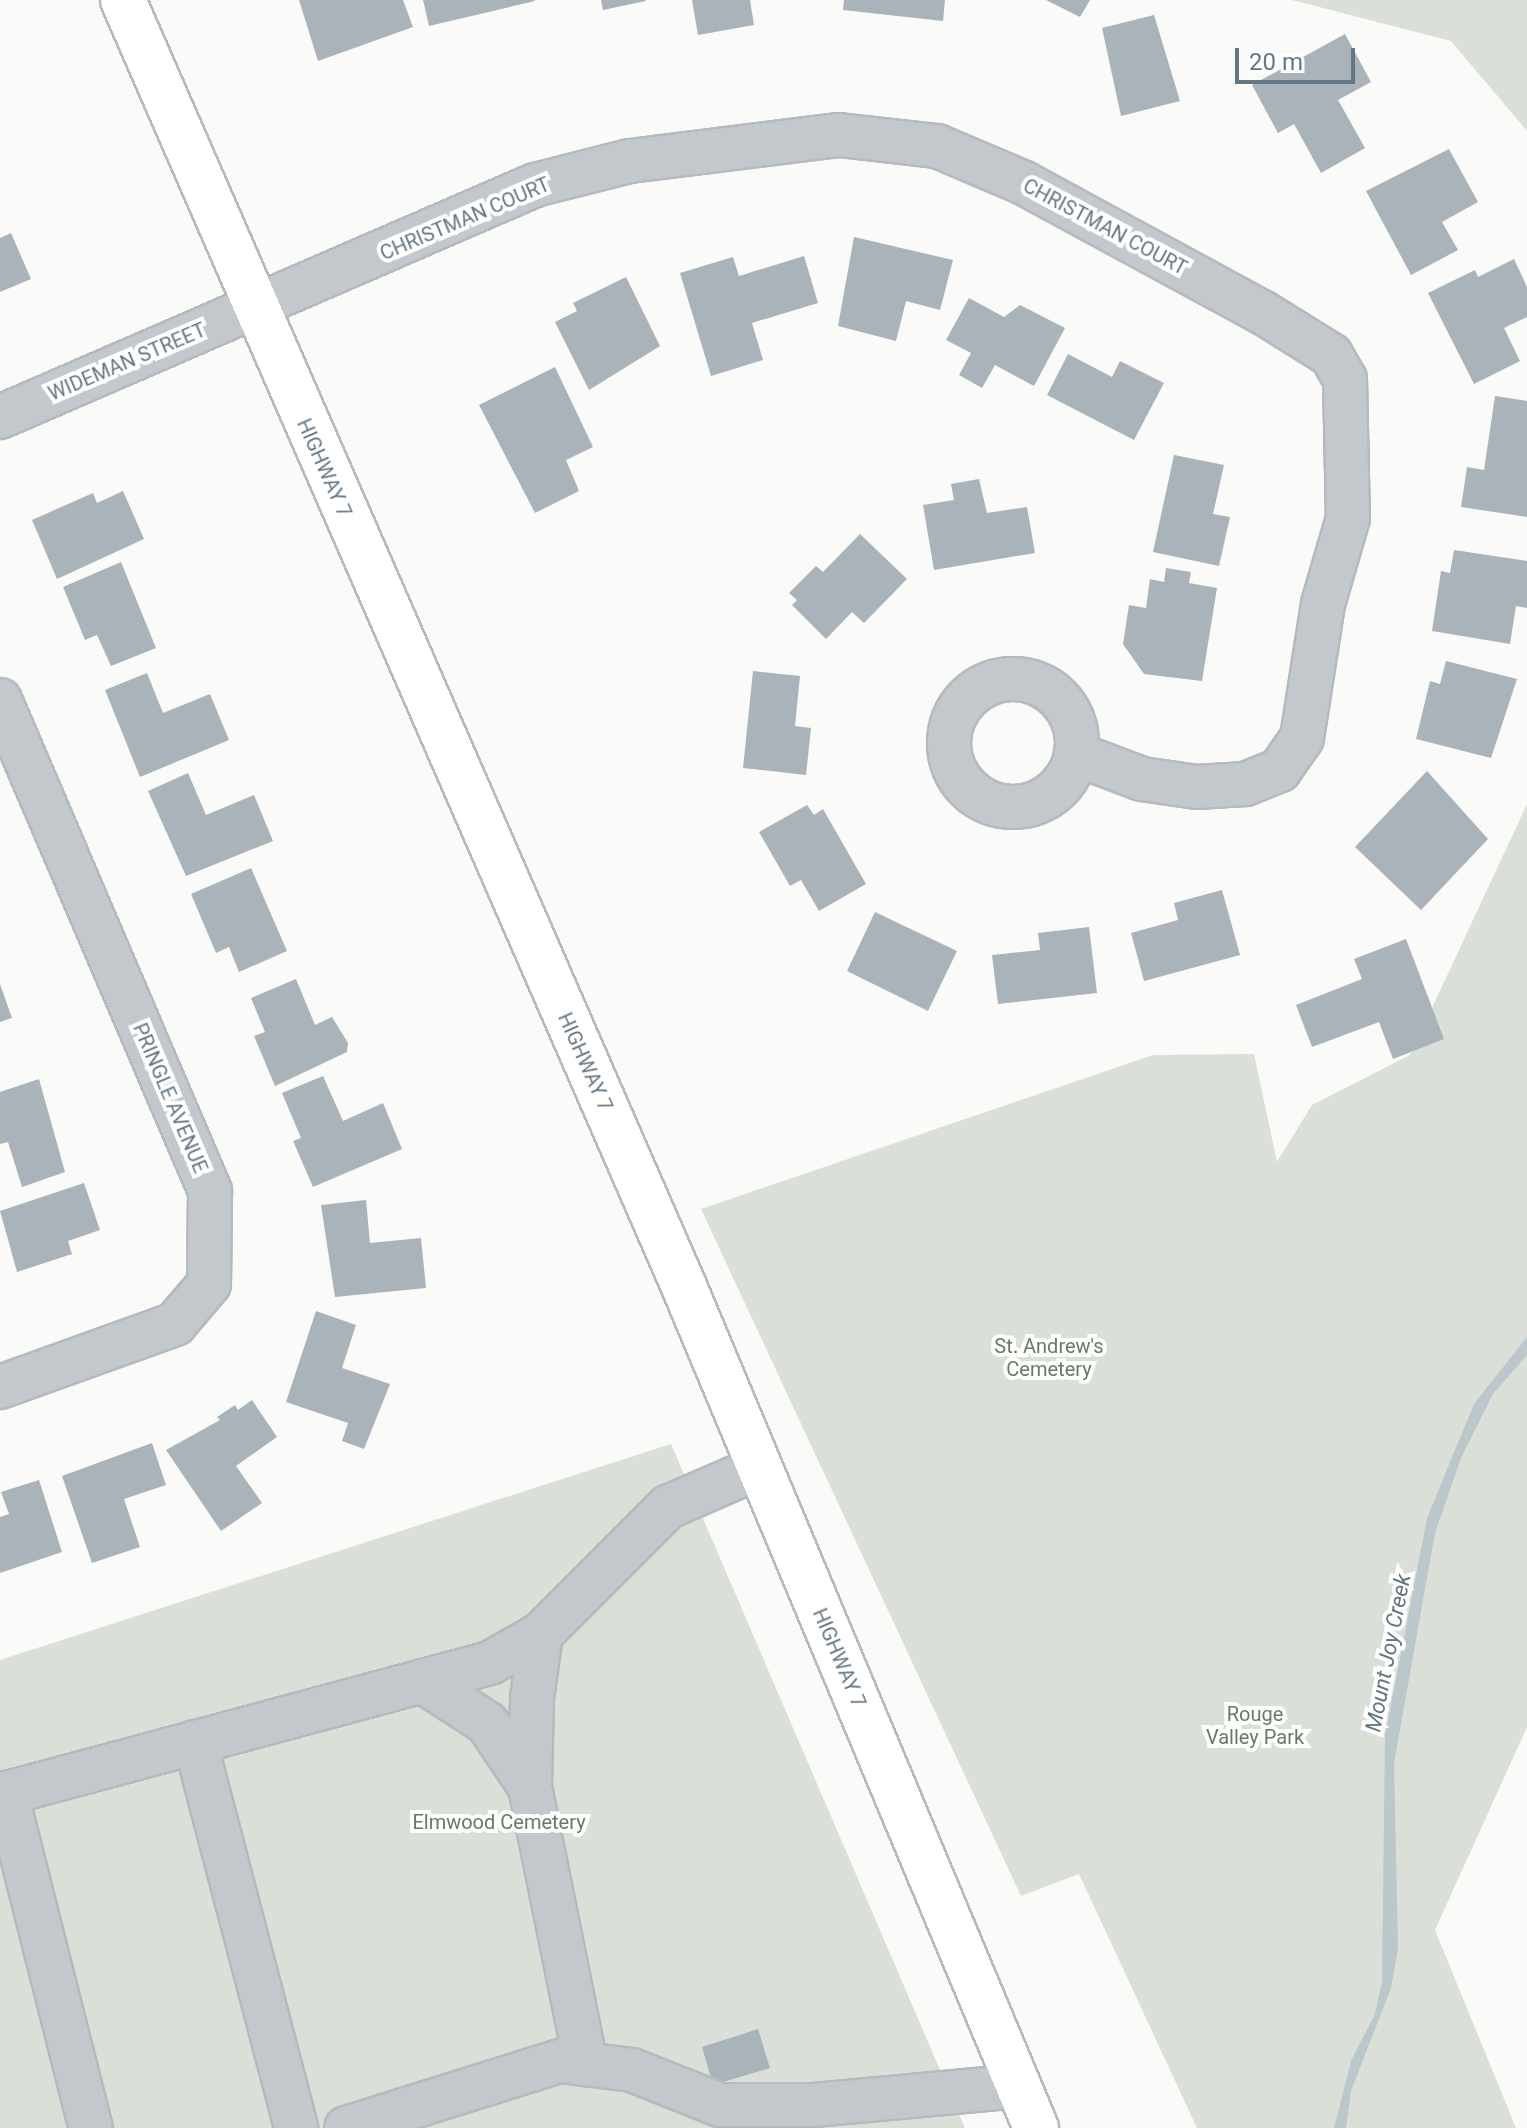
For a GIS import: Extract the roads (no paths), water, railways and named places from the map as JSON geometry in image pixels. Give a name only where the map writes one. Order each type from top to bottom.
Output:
[{"type":"main road","name":"HIGHWAY 7","points":[[123,0],[253,306],[683,1284],[1036,2128]]},
{"type":"street","name":"CHRISTMAN COURT","points":[[253,306],[342,273],[535,185],[630,161],[839,135],[937,146],[1024,183],[1193,274],[1331,355],[1345,379],[1348,518],[1323,604],[1312,701],[1302,738],[1280,770],[1245,784],[1197,787],[1142,779],[1076,754]]},
{"type":"street","name":"WIDEMAN STREET","points":[[0,417],[253,306]]},
{"type":"street","name":"PRINGLE AVENUE","points":[[0,700],[210,1191],[209,1284],[175,1324],[0,1387]]},
{"type":"street","points":[[91,2128],[3,1794],[490,1663],[541,1634],[668,1507],[760,1467]]},
{"type":"street","points":[[541,1634],[532,1698],[530,1787],[586,2064]]},
{"type":"street","points":[[422,1681],[487,1723],[530,1787]]},
{"type":"street","points":[[195,1742],[296,2128]]},
{"type":"street","points":[[346,2128],[560,2061],[632,2070],[720,2105],[814,2105],[1019,2086]]},
{"type":"park label","name":"St. Andrew's Cemetery","points":[[1049,1358]]},
{"type":"park label","name":"Rouge Valley Park","points":[[1255,1726]]},
{"type":"park label","name":"Elmwood Cemetery","points":[[499,1822]]},
{"type":"water label","name":"Mount Joy Creek","points":[[1388,1653]]}]
